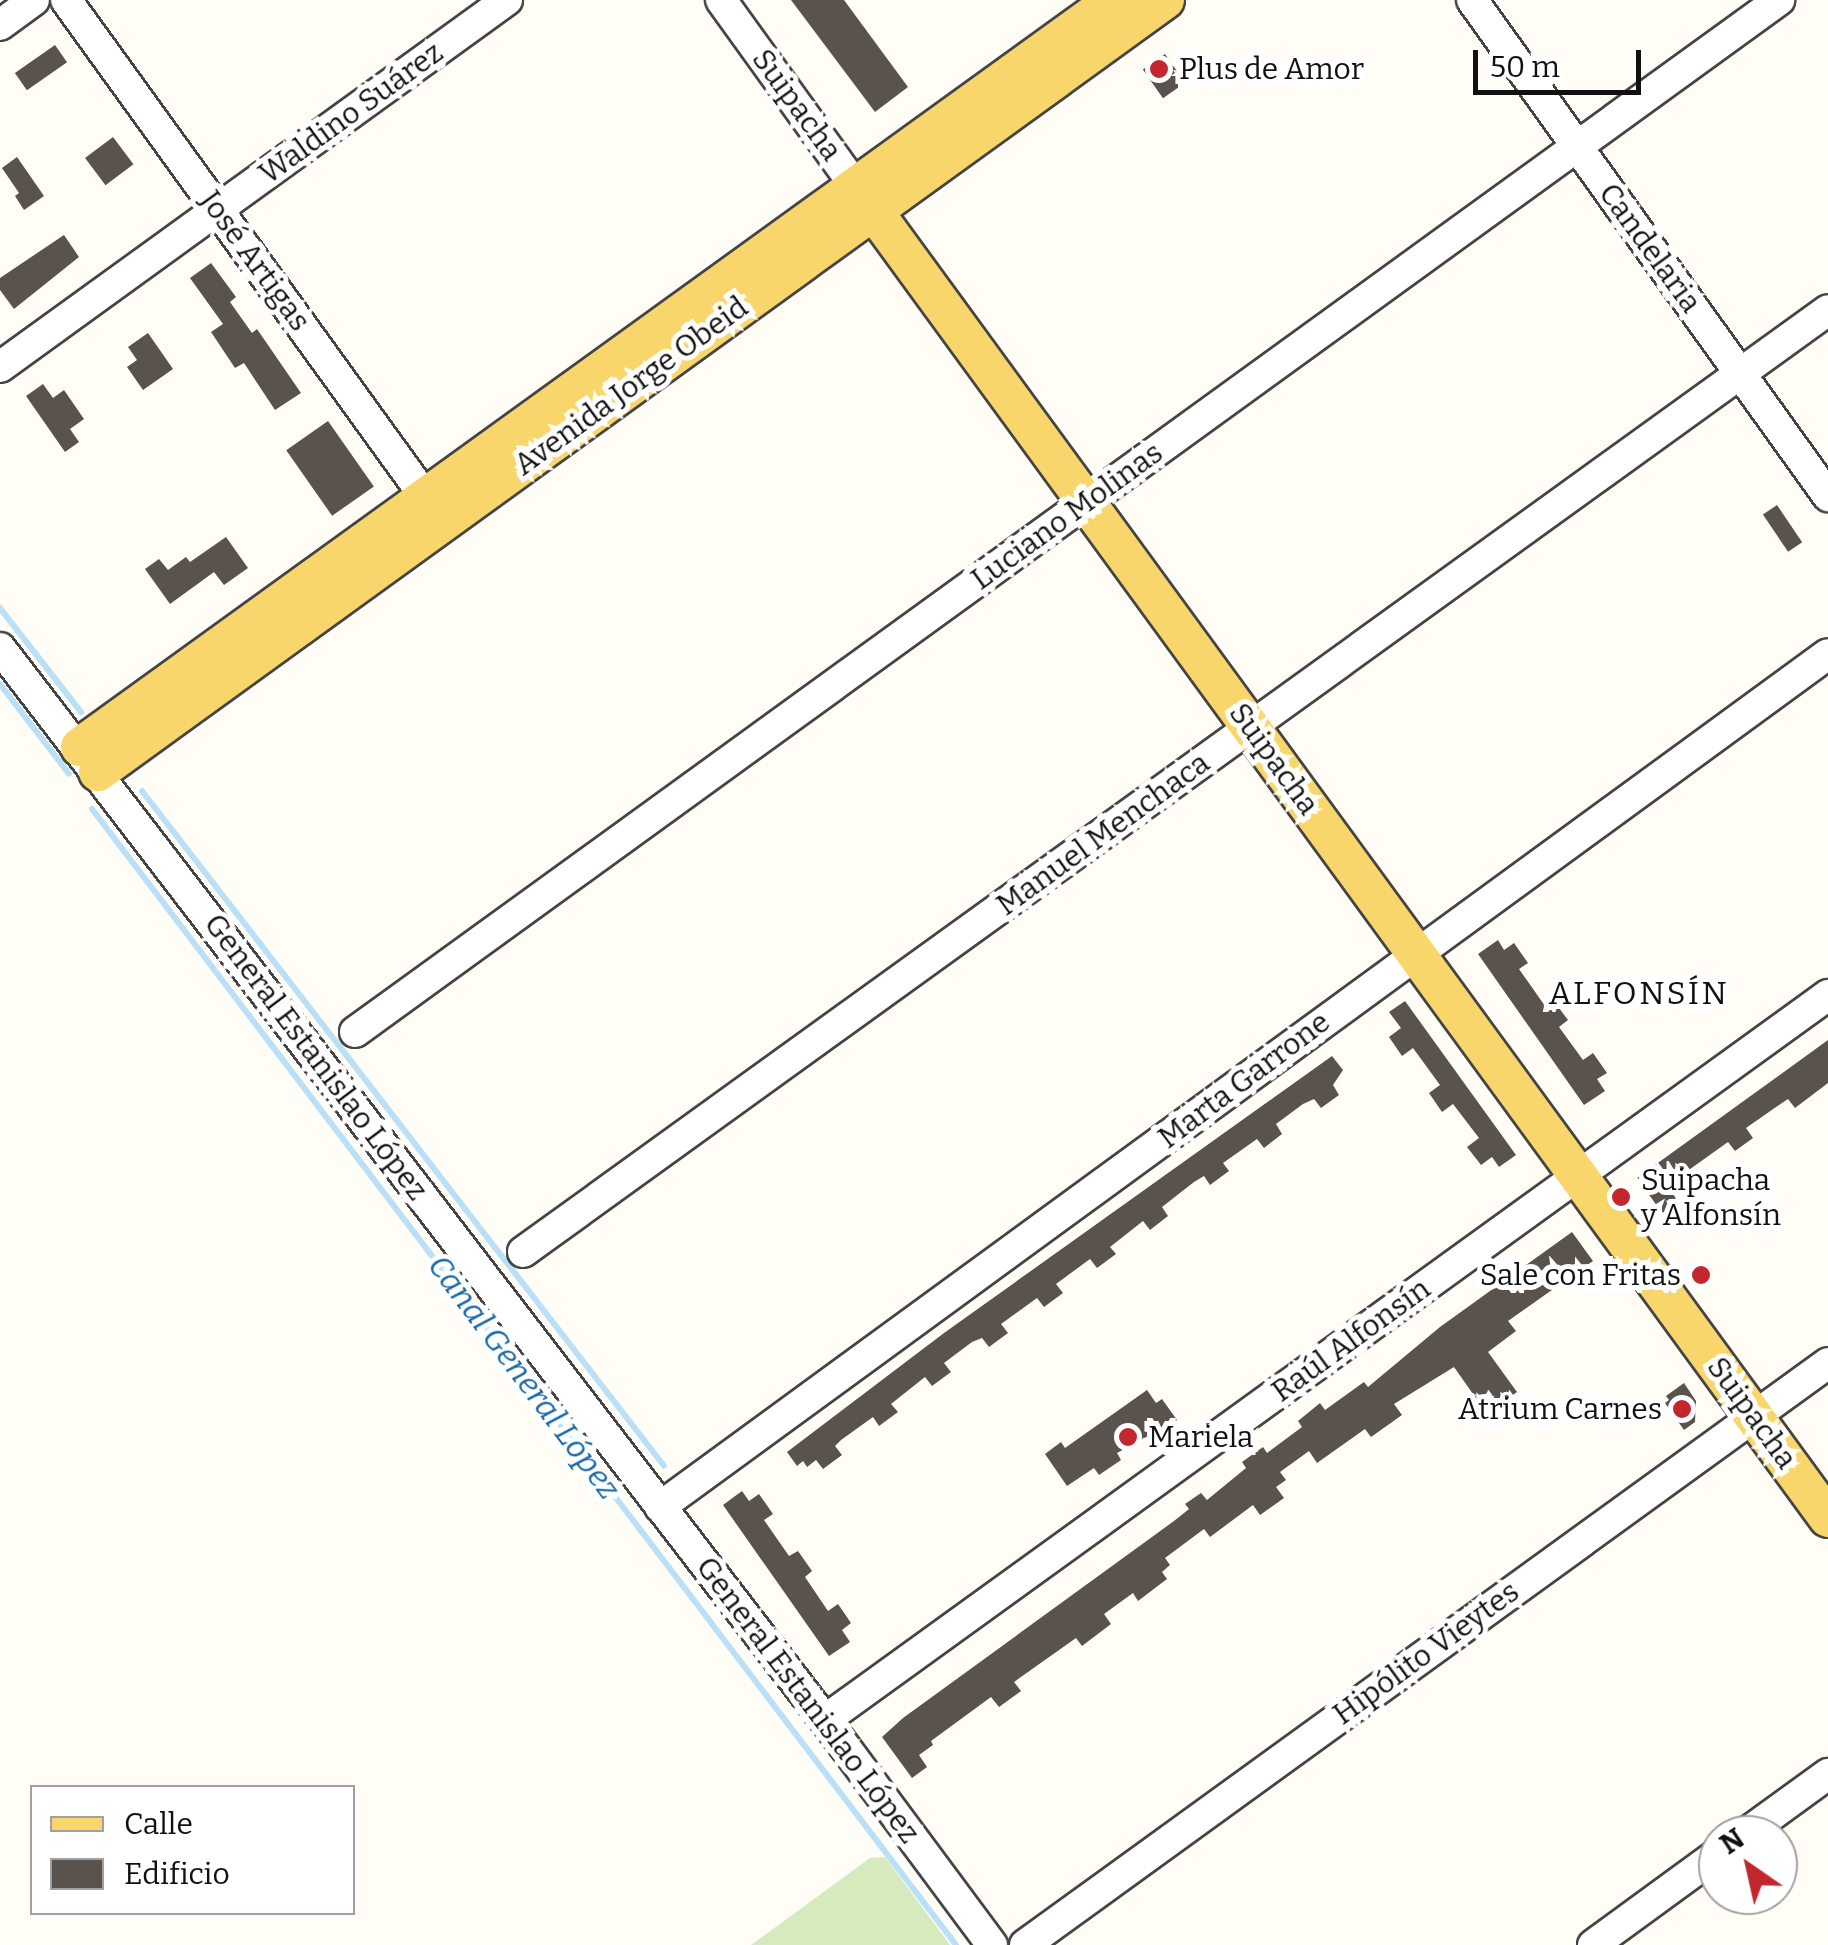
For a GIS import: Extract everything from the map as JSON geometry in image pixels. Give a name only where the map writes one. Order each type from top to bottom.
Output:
[{"type":"main road","name":"Avenida Jorge Obeid","points":[[864,199],[1114,0]]},
{"type":"main road","name":"Avenida Jorge Obeid","points":[[89,760],[864,199],[1164,0]]},
{"type":"main road","name":"Suipacha","points":[[864,199],[1828,1518]]},
{"type":"street","points":[[0,24],[34,0]]},
{"type":"street","name":"José Artigas","points":[[66,0],[435,510]]},
{"type":"street","name":"Waldino Suárez","points":[[0,367],[507,0]]},
{"type":"street","name":"Suipacha","points":[[721,0],[864,199]]},
{"type":"street","name":"Candelaria","points":[[1472,0],[1828,496]]},
{"type":"street","name":"Luciano Molinas","points":[[355,1032],[1779,0]]},
{"type":"street","name":"Manuel Menchaca","points":[[524,1252],[1828,310]]},
{"type":"street","name":"General Estanislao López","points":[[0,648],[826,1720],[992,1945]]},
{"type":"street","name":"Marta Garrone","points":[[660,1507],[1828,654]]},
{"type":"street","name":"Raúl Alfonsín","points":[[826,1720],[1828,995]]},
{"type":"street","name":"Hipólito Vieytes","points":[[1025,1945],[1828,1363]]},
{"type":"street","points":[[1772,1815],[1828,1774]]},
{"type":"street","points":[[1592,1945],[1698,1868]]},
{"type":"green space","points":[[885,1857],[950,1945],[751,1945],[870,1858]]},
{"type":"building","points":[[791,0],[844,0],[908,87],[875,112]]},
{"type":"building","points":[[55,45],[67,62],[27,90],[15,73]]},
{"type":"building","points":[[1165,54],[1185,83],[1163,98],[1143,69]]},
{"type":"building","points":[[113,137],[133,164],[106,185],[85,158]]},
{"type":"building","points":[[17,157],[44,196],[24,210],[15,196],[19,193],[2,168]]},
{"type":"building","points":[[64,235],[79,257],[14,309],[0,290],[0,278]]},
{"type":"building","points":[[211,263],[236,297],[230,302],[252,333],[257,329],[301,393],[275,410],[244,363],[235,368],[211,332],[223,324],[190,278]]},
{"type":"building","points":[[148,333],[173,369],[143,390],[127,367],[137,360],[128,347]]},
{"type":"building","points":[[43,384],[53,398],[64,390],[84,419],[70,429],[79,442],[65,452],[26,396]]},
{"type":"building","points":[[328,421],[374,487],[332,516],[286,450]]},
{"type":"building","points":[[1777,505],[1802,542],[1788,552],[1763,515]]},
{"type":"building","points":[[226,537],[248,568],[224,585],[214,572],[170,604],[145,569],[159,559],[168,570],[186,557],[190,562]]},
{"type":"building","points":[[1498,940],[1504,950],[1514,943],[1528,963],[1519,969],[1545,1006],[1553,1000],[1568,1020],[1559,1027],[1583,1060],[1593,1053],[1607,1073],[1597,1079],[1605,1091],[1584,1105],[1478,954]]},
{"type":"building","points":[[1405,1001],[1516,1155],[1499,1167],[1492,1157],[1481,1165],[1467,1147],[1479,1138],[1453,1104],[1442,1112],[1429,1093],[1440,1085],[1413,1048],[1402,1056],[1389,1037],[1401,1028],[1389,1012]]},
{"type":"building","points":[[1828,1040],[1828,1083],[1795,1108],[1788,1099],[1746,1128],[1753,1138],[1735,1151],[1728,1142],[1686,1172],[1693,1181],[1674,1194],[1687,1212],[1670,1224],[1637,1178]]},
{"type":"building","points":[[1332,1056],[1343,1070],[1333,1085],[1339,1095],[1321,1108],[1314,1099],[1303,1104],[1276,1124],[1282,1134],[1264,1148],[1257,1139],[1223,1163],[1229,1171],[1210,1185],[1204,1176],[1194,1182],[1162,1207],[1168,1216],[1150,1230],[1143,1221],[1110,1247],[1116,1254],[1097,1268],[1090,1259],[1056,1284],[1063,1293],[1044,1307],[1037,1298],[1001,1324],[1008,1333],[989,1347],[982,1338],[972,1342],[944,1363],[951,1372],[932,1386],[925,1377],[891,1404],[898,1412],[879,1426],[873,1417],[841,1440],[835,1446],[842,1455],[823,1469],[816,1460],[807,1467],[803,1461],[797,1466],[787,1452],[944,1333]]},
{"type":"building","points":[[1572,1232],[1593,1261],[1508,1321],[1516,1331],[1488,1352],[1517,1392],[1487,1414],[1454,1367],[1394,1404],[1402,1415],[1371,1437],[1365,1429],[1317,1463],[1309,1451],[1280,1472],[1286,1480],[1276,1487],[1284,1498],[1260,1515],[1253,1505],[1210,1537],[1204,1529],[1165,1558],[1170,1565],[1162,1572],[1167,1579],[1138,1601],[1133,1593],[1104,1614],[1111,1624],[1082,1646],[1076,1638],[1014,1682],[1021,1691],[999,1707],[991,1697],[931,1741],[933,1745],[919,1755],[927,1767],[912,1778],[882,1737],[903,1718],[1174,1521],[1189,1509],[1185,1504],[1201,1493],[1207,1500],[1246,1468],[1242,1462],[1263,1447],[1267,1453],[1302,1427],[1298,1421],[1320,1403],[1325,1410],[1364,1382],[1368,1387],[1440,1327]]},
{"type":"building","name":"Atrium Carnes","points":[[1684,1383],[1696,1401],[1695,1422],[1684,1430],[1665,1403],[1669,1400],[1666,1396]]},
{"type":"building","points":[[1147,1390],[1156,1403],[1162,1399],[1177,1420],[1117,1453],[1121,1460],[1099,1475],[1094,1468],[1067,1486],[1045,1454],[1061,1442],[1065,1448]]},
{"type":"building","points":[[742,1491],[749,1501],[759,1494],[773,1514],[764,1520],[789,1556],[798,1551],[812,1571],[805,1577],[828,1611],[838,1604],[851,1623],[842,1630],[850,1642],[829,1656],[723,1505]]},
{"type":"waterway","name":"Canal General López","points":[[0,608],[81,712]]},
{"type":"waterway","name":"Canal General López","points":[[0,684],[69,774]]},
{"type":"waterway","name":"Canal General López","points":[[142,791],[664,1466]]},
{"type":"waterway","name":"Canal General López","points":[[92,809],[956,1945]]},
{"type":"place","name":"Plus de Amor","points":[[1159,69]]},
{"type":"place","name":"Suipacha y Alfonsín","points":[[1621,1197]]},
{"type":"place","name":"Sale con Fritas","points":[[1701,1275]]},
{"type":"place","name":"Atrium Carnes","points":[[1682,1409]]},
{"type":"place","name":"Mariela","points":[[1128,1437]]},
{"type":"district","name":"ALFONSÍN","points":[[1639,993]]}]
